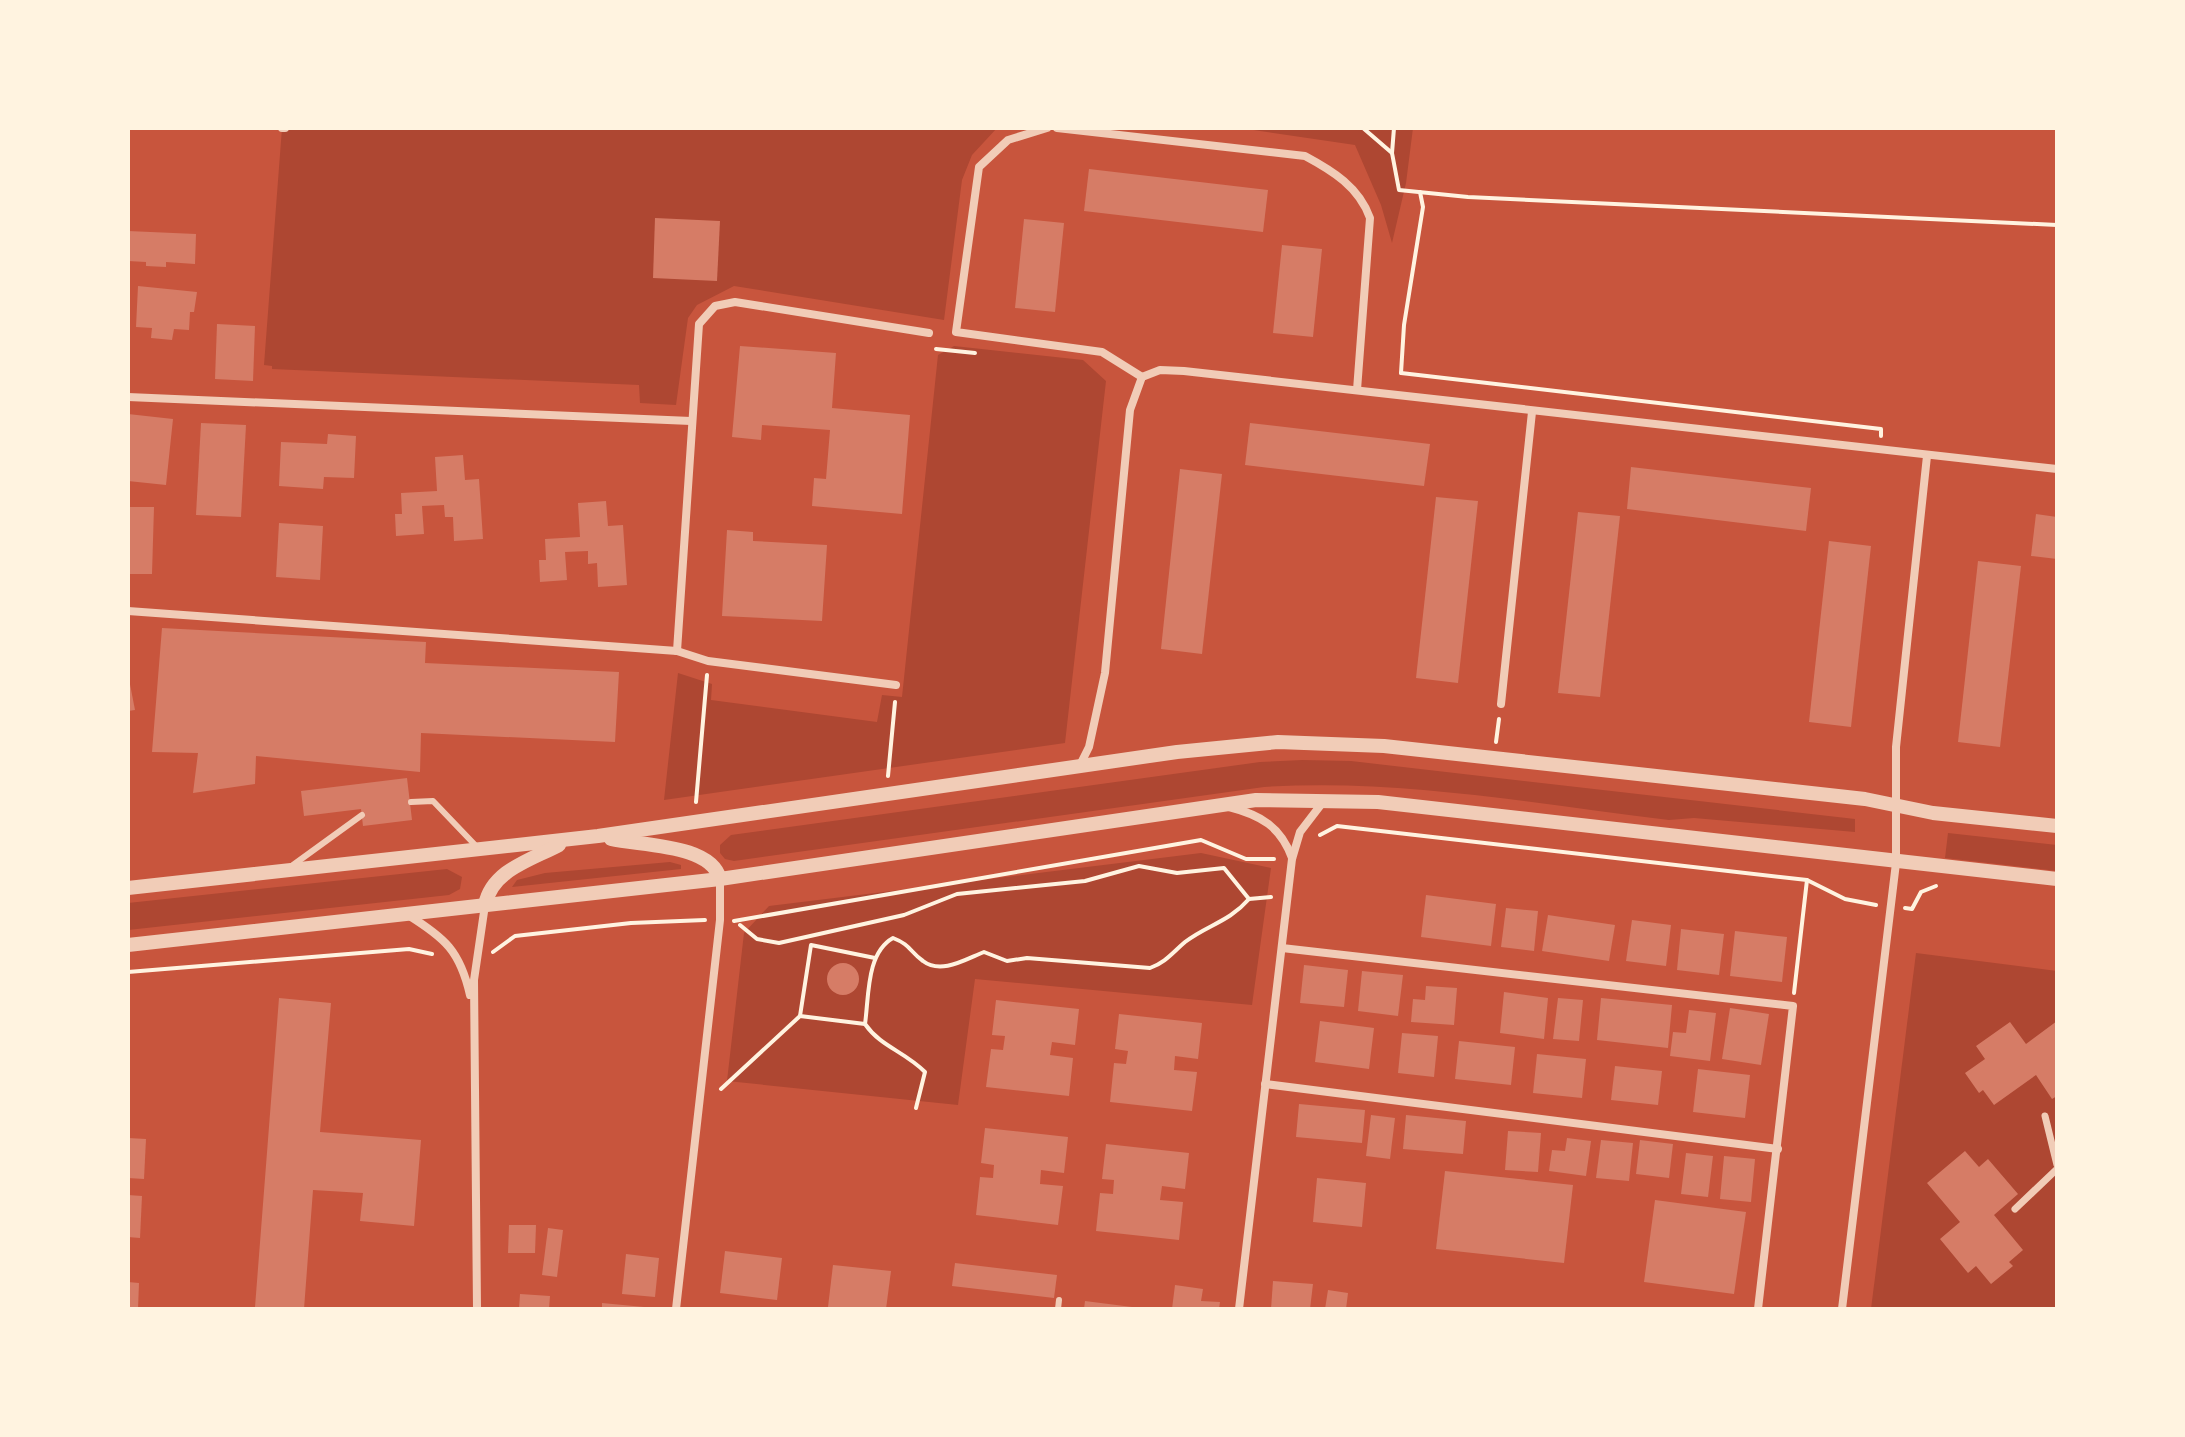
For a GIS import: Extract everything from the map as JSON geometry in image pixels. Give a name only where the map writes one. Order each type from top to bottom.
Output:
[{"type":"street","points":[[1047,128],[1008,140],[979,167],[956,332],[1102,352],[1142,377]]},
{"type":"street","points":[[1057,128],[1305,156],[1341,176],[1366,207],[1370,218],[1357,390]]},
{"type":"street","points":[[677,651],[699,324],[715,306],[735,302],[929,333]]},
{"type":"street","points":[[1080,766],[1089,747],[1103,684],[1130,410],[1142,377],[1160,370],[2057,469]]},
{"type":"street","points":[[128,397],[691,421]]},
{"type":"street","points":[[1501,704],[1532,412]]},
{"type":"street","points":[[1842,1309],[1896,863],[1896,747],[1927,456]]},
{"type":"street","points":[[128,611],[677,651],[708,661],[896,685]]},
{"type":"street","points":[[128,888],[695,824],[1233,744],[1278,742],[1373,745],[1494,758],[1895,803],[1933,813],[2057,826]]},
{"type":"street","points":[[1239,1309],[1292,859],[1305,824],[1326,799]]},
{"type":"street","points":[[128,945],[720,879],[1216,804],[1326,799],[1662,833],[1896,863],[2057,879]]},
{"type":"street","points":[[1216,804],[1254,814],[1272,825],[1283,836],[1292,859]]},
{"type":"street","points":[[598,836],[699,855],[714,866],[720,879],[720,920],[676,1309]]},
{"type":"street","points":[[477,1309],[475,966],[485,905],[487,896],[502,875],[566,840]]},
{"type":"street","points":[[408,915],[439,934],[458,955],[475,1015]]},
{"type":"street","points":[[1282,948],[1793,1006],[1758,1309]]},
{"type":"street","points":[[1265,1084],[1778,1149]]},
{"type":"street","points":[[2015,1209],[2057,1167],[2045,1116]]},
{"type":"lane","points":[[411,802],[433,801],[480,850]]},
{"type":"lane","points":[[285,871],[362,815]]},
{"type":"lane","points":[[1058,1309],[1059,1300]]},
{"type":"path","points":[[1363,128],[1392,153]]},
{"type":"path","points":[[1394,128],[1392,153],[1399,190],[2057,225]]},
{"type":"path","points":[[1398,395],[1404,325],[1423,207],[1420,192]]},
{"type":"path","points":[[1401,373],[1881,429],[1880,449]]},
{"type":"path","points":[[695,824],[708,661]]},
{"type":"path","points":[[886,795],[896,685]]},
{"type":"path","points":[[1494,758],[1501,704]]},
{"type":"path","points":[[740,925],[757,939],[779,943],[904,915],[957,894],[1085,881],[1139,866],[1177,873],[1224,868],[1249,899]]},
{"type":"path","points":[[1793,1006],[1807,880]]},
{"type":"path","points":[[1912,909],[1915,899],[1925,889]]},
{"type":"path","points":[[916,1108],[925,1072],[907,1054],[875,1039],[865,1024],[875,958],[882,944],[893,938],[909,944],[923,962],[944,967],[984,952],[1007,961],[1027,958],[1150,968],[1166,962],[1187,941],[1233,917],[1249,899],[1274,897]]},
{"type":"path","points":[[496,952],[515,936],[631,923],[704,920]]},
{"type":"path","points":[[721,1089],[800,1016],[811,945],[875,958]]},
{"type":"path","points":[[128,972],[409,949],[441,956]]},
{"type":"path","points":[[800,1016],[865,1024]]},
{"type":"shaded area","points":[[282,128],[997,128],[972,155],[962,180],[944,320],[734,286],[697,305],[688,318],[676,405],[640,403],[639,385],[272,369],[272,366],[264,365]]},
{"type":"shaded area","points":[[1240,128],[1413,128],[1406,183],[1392,243],[1381,205],[1355,145]]},
{"type":"shaded area","points":[[954,346],[1083,360],[1106,381],[1065,743],[664,800],[678,673],[712,684],[711,700],[877,722],[882,695],[902,697],[938,355]]},
{"type":"shaded area","points":[[1351,761],[1855,819],[1855,832],[1694,818],[1669,820],[1416,789],[1315,785],[1264,787],[734,861],[725,859],[720,853],[720,845],[731,835],[1260,762]]},
{"type":"shaded area","points":[[1948,833],[2057,845],[2057,871],[1945,858]]},
{"type":"shaded area","points":[[1201,853],[1271,868],[1252,1005],[975,979],[958,1105],[727,1081],[744,933],[769,906]]},
{"type":"shaded area","points":[[670,862],[681,865],[681,869],[512,887],[517,880],[545,873]]},
{"type":"shaded area","points":[[447,869],[462,877],[460,889],[449,895],[128,930],[128,903]]},
{"type":"shaded area","points":[[1916,953],[2057,971],[2057,1309],[1871,1309]]},
{"type":"building","points":[[1089,169],[1268,190],[1263,232],[1084,211]]},
{"type":"building","points":[[655,218],[720,221],[717,281],[653,278]]},
{"type":"building","points":[[1024,219],[1064,223],[1055,312],[1015,308]]},
{"type":"building","points":[[128,231],[196,234],[195,264],[166,262],[166,267],[128,261]]},
{"type":"building","points":[[1282,245],[1322,249],[1313,337],[1273,333]]},
{"type":"building","points":[[138,286],[197,292],[194,312],[190,312],[189,330],[174,329],[172,340],[151,338],[152,328],[136,327]]},
{"type":"building","points":[[217,324],[255,326],[253,381],[215,379]]},
{"type":"building","points":[[740,346],[836,353],[832,408],[910,415],[902,514],[812,506],[814,478],[826,479],[830,430],[762,425],[761,440],[732,437]]},
{"type":"building","points":[[128,414],[173,419],[166,485],[128,481]]},
{"type":"building","points":[[201,423],[246,425],[241,517],[196,515]]},
{"type":"building","points":[[1250,423],[1430,444],[1424,486],[1245,465]]},
{"type":"building","points":[[328,434],[356,436],[354,478],[324,477],[323,489],[279,486],[281,442],[327,444]]},
{"type":"building","points":[[463,455],[465,480],[479,479],[483,539],[454,541],[453,517],[445,517],[444,505],[422,506],[424,534],[396,536],[395,514],[402,514],[401,493],[437,491],[435,457]]},
{"type":"building","points":[[1631,467],[1811,488],[1806,531],[1627,509]]},
{"type":"building","points":[[1180,469],[1222,474],[1202,654],[1161,649]]},
{"type":"building","points":[[1436,497],[1478,501],[1458,683],[1416,678]]},
{"type":"building","points":[[606,501],[608,526],[623,525],[627,585],[598,587],[597,563],[588,564],[588,551],[565,552],[567,580],[540,582],[539,560],[546,560],[545,539],[580,537],[578,503]]},
{"type":"building","points":[[128,507],[154,507],[152,574],[128,574]]},
{"type":"building","points":[[1578,512],[1620,516],[1600,697],[1558,693]]},
{"type":"building","points":[[2036,514],[2057,517],[2057,559],[2031,556]]},
{"type":"building","points":[[279,523],[323,526],[320,580],[276,577]]},
{"type":"building","points":[[727,530],[753,532],[753,541],[827,545],[822,621],[722,616]]},
{"type":"building","points":[[1829,541],[1871,546],[1851,727],[1809,722]]},
{"type":"building","points":[[1978,561],[2021,566],[2000,747],[1958,742]]},
{"type":"building","points":[[162,628],[426,642],[425,663],[619,672],[615,742],[421,733],[420,772],[256,756],[255,784],[193,793],[198,753],[152,752]]},
{"type":"building","points":[[128,674],[135,710],[128,711]]},
{"type":"building","points":[[407,778],[412,820],[363,826],[361,809],[304,816],[301,791]]},
{"type":"building","points":[[1426,895],[1496,904],[1491,946],[1421,937]]},
{"type":"building","points":[[1506,908],[1538,911],[1534,951],[1501,947]]},
{"type":"building","points":[[1548,915],[1615,925],[1609,961],[1542,951]]},
{"type":"building","points":[[1632,920],[1671,925],[1666,966],[1626,961]]},
{"type":"building","points":[[1681,929],[1724,934],[1719,975],[1677,970]]},
{"type":"building","points":[[1735,931],[1787,937],[1782,982],[1730,976]]},
{"type":"building","points":[[843,963],[854,968],[859,979],[854,990],[843,995],[832,990],[827,979],[832,968]]},
{"type":"building","points":[[1304,965],[1348,970],[1344,1007],[1300,1003]]},
{"type":"building","points":[[1362,971],[1403,975],[1398,1016],[1358,1011]]},
{"type":"building","points":[[1426,986],[1457,988],[1454,1025],[1411,1022],[1413,999],[1425,1000]]},
{"type":"building","points":[[1504,992],[1548,998],[1544,1039],[1500,1033]]},
{"type":"building","points":[[279,998],[331,1003],[320,1132],[421,1140],[414,1226],[360,1221],[363,1193],[313,1190],[304,1309],[255,1307]]},
{"type":"building","points":[[1558,998],[1583,1000],[1579,1041],[1553,1039]]},
{"type":"building","points":[[1601,998],[1672,1005],[1668,1048],[1597,1040]]},
{"type":"building","points":[[996,1000],[1079,1009],[1075,1045],[1052,1042],[1050,1055],[1073,1058],[1069,1096],[986,1087],[991,1049],[1003,1050],[1005,1036],[992,1035]]},
{"type":"building","points":[[1730,1008],[1769,1014],[1761,1065],[1722,1059]]},
{"type":"building","points":[[1689,1010],[1716,1013],[1710,1061],[1670,1056],[1673,1032],[1686,1033]]},
{"type":"building","points":[[1119,1014],[1202,1023],[1198,1059],[1175,1056],[1174,1070],[1197,1072],[1192,1111],[1110,1102],[1114,1063],[1126,1064],[1128,1051],[1115,1049]]},
{"type":"building","points":[[1320,1021],[1374,1028],[1369,1069],[1315,1062]]},
{"type":"building","points":[[2057,1021],[2057,1096],[2052,1099],[2036,1075],[1994,1105],[1983,1090],[1979,1093],[1965,1073],[1985,1059],[1976,1046],[2010,1022],[2026,1044]]},
{"type":"building","points":[[1402,1033],[1438,1036],[1434,1077],[1398,1073]]},
{"type":"building","points":[[1459,1041],[1515,1047],[1511,1085],[1455,1079]]},
{"type":"building","points":[[1537,1054],[1586,1059],[1582,1098],[1533,1093]]},
{"type":"building","points":[[1615,1066],[1662,1071],[1658,1105],[1611,1100]]},
{"type":"building","points":[[1698,1069],[1750,1075],[1745,1118],[1693,1112]]},
{"type":"building","points":[[1299,1104],[1365,1110],[1362,1143],[1296,1137]]},
{"type":"building","points":[[1371,1115],[1395,1118],[1390,1159],[1366,1156]]},
{"type":"building","points":[[1406,1115],[1466,1121],[1463,1154],[1403,1149]]},
{"type":"building","points":[[985,1128],[1068,1137],[1064,1173],[1041,1170],[1040,1184],[1063,1186],[1058,1225],[976,1215],[980,1177],[993,1178],[994,1165],[981,1163]]},
{"type":"building","points":[[1508,1131],[1541,1133],[1538,1172],[1505,1170]]},
{"type":"building","points":[[128,1138],[146,1139],[144,1179],[128,1178]]},
{"type":"building","points":[[1567,1138],[1591,1141],[1586,1176],[1549,1171],[1552,1150],[1565,1151]]},
{"type":"building","points":[[1601,1140],[1633,1143],[1629,1181],[1596,1178]]},
{"type":"building","points":[[1640,1140],[1673,1144],[1669,1178],[1636,1174]]},
{"type":"building","points":[[1106,1144],[1189,1153],[1185,1189],[1162,1186],[1160,1200],[1183,1202],[1179,1240],[1096,1231],[1100,1193],[1113,1194],[1114,1180],[1102,1179]]},
{"type":"building","points":[[1965,1151],[1979,1167],[1988,1159],[2018,1194],[1994,1215],[2023,1250],[2009,1262],[2013,1266],[1991,1284],[1976,1266],[1968,1273],[1940,1239],[1960,1222],[1927,1183]]},
{"type":"building","points":[[1686,1153],[1713,1156],[1708,1197],[1681,1194]]},
{"type":"building","points":[[1724,1156],[1755,1159],[1751,1202],[1720,1199]]},
{"type":"building","points":[[1445,1171],[1573,1185],[1564,1263],[1436,1249]]},
{"type":"building","points":[[1317,1178],[1366,1183],[1362,1227],[1313,1222]]},
{"type":"building","points":[[128,1195],[142,1196],[140,1238],[128,1237]]},
{"type":"building","points":[[1655,1200],[1746,1212],[1734,1294],[1644,1282]]},
{"type":"building","points":[[509,1225],[536,1225],[535,1253],[508,1253]]},
{"type":"building","points":[[548,1228],[563,1230],[557,1277],[542,1275]]},
{"type":"building","points":[[725,1251],[782,1258],[777,1300],[720,1293]]},
{"type":"building","points":[[626,1254],[659,1258],[655,1297],[622,1294]]},
{"type":"building","points":[[955,1263],[1057,1275],[1054,1298],[952,1286]]},
{"type":"building","points":[[833,1265],[891,1271],[886,1309],[828,1307]]},
{"type":"building","points":[[1273,1281],[1313,1284],[1310,1309],[1271,1309]]},
{"type":"building","points":[[128,1282],[139,1283],[138,1309],[128,1309]]},
{"type":"building","points":[[1175,1285],[1203,1289],[1201,1301],[1220,1302],[1219,1309],[1172,1309]]},
{"type":"building","points":[[1328,1290],[1348,1293],[1346,1309],[1325,1309]]},
{"type":"building","points":[[520,1294],[550,1296],[549,1309],[519,1309]]},
{"type":"building","points":[[1085,1301],[1132,1307],[1132,1309],[1084,1309]]},
{"type":"building","points":[[602,1303],[644,1307],[644,1309],[602,1309]]}]
